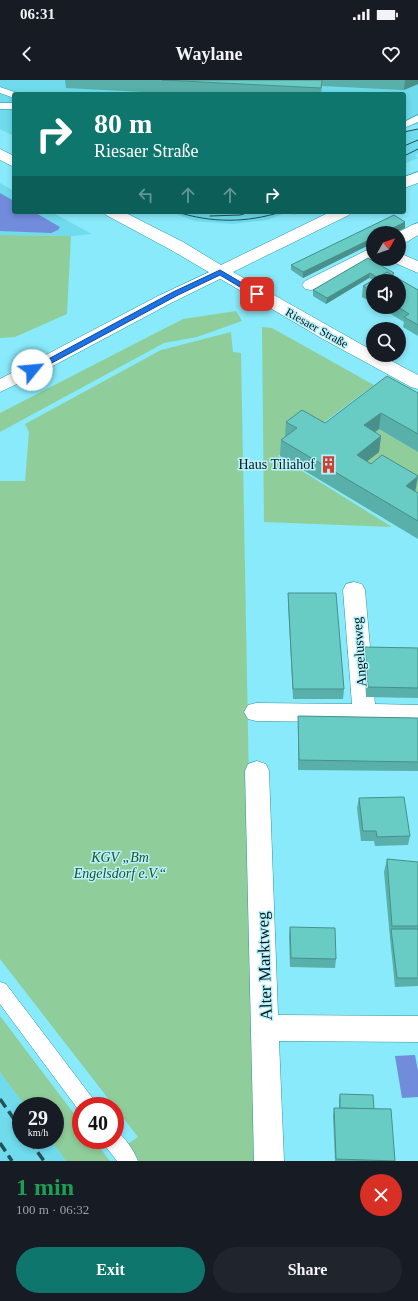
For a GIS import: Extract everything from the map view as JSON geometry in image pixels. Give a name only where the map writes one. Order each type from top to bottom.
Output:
[{"type":"street","points":[[0,154],[12,161]]},
{"type":"street","points":[[406,182],[418,177]]},
{"type":"street","name":"Riesaer Straße","points":[[116,214],[177,246],[329,335],[418,383]]},
{"type":"street","points":[[0,386],[175,294],[339,214]]},
{"type":"street","points":[[406,236],[418,228]]},
{"type":"street","points":[[311,285],[366,258]]},
{"type":"street","points":[[406,262],[418,268]]},
{"type":"street","name":"Angelusweg","points":[[354,590],[364,713]]},
{"type":"street","points":[[256,712],[418,714]]},
{"type":"street","name":"Alter Marktweg","points":[[257,772],[269,1161]]},
{"type":"street","points":[[266,1028],[418,1029]]},
{"type":"lane","points":[[0,90],[12,94]]},
{"type":"lane","points":[[0,106],[12,106]]},
{"type":"lane","points":[[406,116],[418,115]]},
{"type":"lane","points":[[406,125],[410,124],[418,118]]},
{"type":"lane","points":[[0,990],[80,1097]]},
{"type":"lane","points":[[119,1149],[129,1161]]},
{"type":"shaded area","points":[[0,80],[418,80],[418,124],[406,127],[406,92],[12,92],[12,135],[0,129]]},
{"type":"shaded area","points":[[418,129],[418,153],[415,155],[418,158],[406,163],[406,131]]},
{"type":"shaded area","points":[[0,183],[12,190],[12,214],[55,214],[92,234],[71,236],[0,235]]},
{"type":"shaded area","points":[[0,193],[12,200],[12,214],[37,214],[60,227],[58,230],[51,233],[0,231]]},
{"type":"shaded area","points":[[176,214],[283,214],[267,220],[233,224],[195,221]]},
{"type":"shaded area","points":[[415,1055],[418,1071],[418,1097],[402,1098],[395,1056]]},
{"type":"shaded area","points":[[0,1072],[18,1097],[12,1097],[12,1149],[57,1149],[66,1161],[0,1161]]},
{"type":"green space","points":[[0,235],[71,236],[67,314],[15,337],[0,338]]},
{"type":"green space","points":[[236,311],[242,321],[197,337],[164,343],[0,432],[0,413],[183,319]]},
{"type":"green space","points":[[262,327],[272,328],[374,385],[278,456],[392,527],[264,522]]},
{"type":"green space","name":"KGV „Bm Engelsdorf e.V.“","points":[[231,332],[233,352],[241,353],[256,1161],[139,1161],[126,1145],[138,1137],[124,1119],[124,1097],[107,1097],[0,959],[0,481],[25,481],[29,432],[25,424],[161,350]]},
{"type":"green space","points":[[379,429],[418,452],[418,511],[355,471],[362,442]]},
{"type":"green space","points":[[0,1016],[61,1097],[18,1097],[0,1072]]},
{"type":"green space","points":[[64,1101],[72,1111],[72,1149],[101,1149],[110,1161],[66,1161],[57,1149],[64,1149]]},
{"type":"building","points":[[162,80],[322,80],[321,88]]},
{"type":"building","points":[[394,215],[405,222],[397,226],[371,226]]},
{"type":"building","points":[[366,229],[366,241],[303,272],[291,265]]},
{"type":"building","points":[[366,259],[366,266],[382,266],[394,273],[390,274],[387,272],[384,274],[366,274],[327,298],[313,290]]},
{"type":"building","points":[[406,283],[418,290],[418,325],[404,317],[409,314],[406,312]]},
{"type":"building","name":"Haus Tiliahof","points":[[387,376],[418,393],[418,434],[381,413],[364,425],[381,436],[357,455],[371,464],[382,455],[418,476],[406,486],[418,493],[418,521],[281,440],[297,428],[286,422],[302,410],[325,423]]},
{"type":"building","points":[[288,593],[336,593],[344,689],[293,689]]},
{"type":"building","points":[[365,647],[418,648],[418,688],[368,687]]},
{"type":"building","points":[[298,716],[418,718],[418,762],[299,760]]},
{"type":"building","points":[[404,797],[410,836],[377,837],[376,831],[363,831],[359,798]]},
{"type":"building","points":[[387,859],[418,862],[418,926],[392,926]]},
{"type":"building","points":[[290,927],[335,928],[336,959],[291,958]]},
{"type":"building","points":[[391,929],[418,929],[418,978],[397,978]]},
{"type":"building","points":[[340,1094],[373,1095],[374,1109],[340,1108]]},
{"type":"building","points":[[334,1108],[391,1109],[395,1161],[336,1159]]},
{"type":"tram line","points":[[406,132],[418,129]]},
{"type":"tram line","points":[[406,145],[418,140]]},
{"type":"tram line","points":[[406,155],[418,149]]},
{"type":"tram line","points":[[184,214],[216,220],[242,220],[274,214]]},
{"type":"tram line","points":[[210,216],[243,214]]},
{"type":"railway","points":[[0,1099],[12,1116]]},
{"type":"railway","points":[[0,1143],[12,1161]]},
{"type":"railway","points":[[35,1149],[44,1161]]},
{"type":"place","name":"Haus Tiliahof","points":[[328,464]]},
{"type":"route","points":[[32,370],[175,294],[220,272],[257,294]]}]
